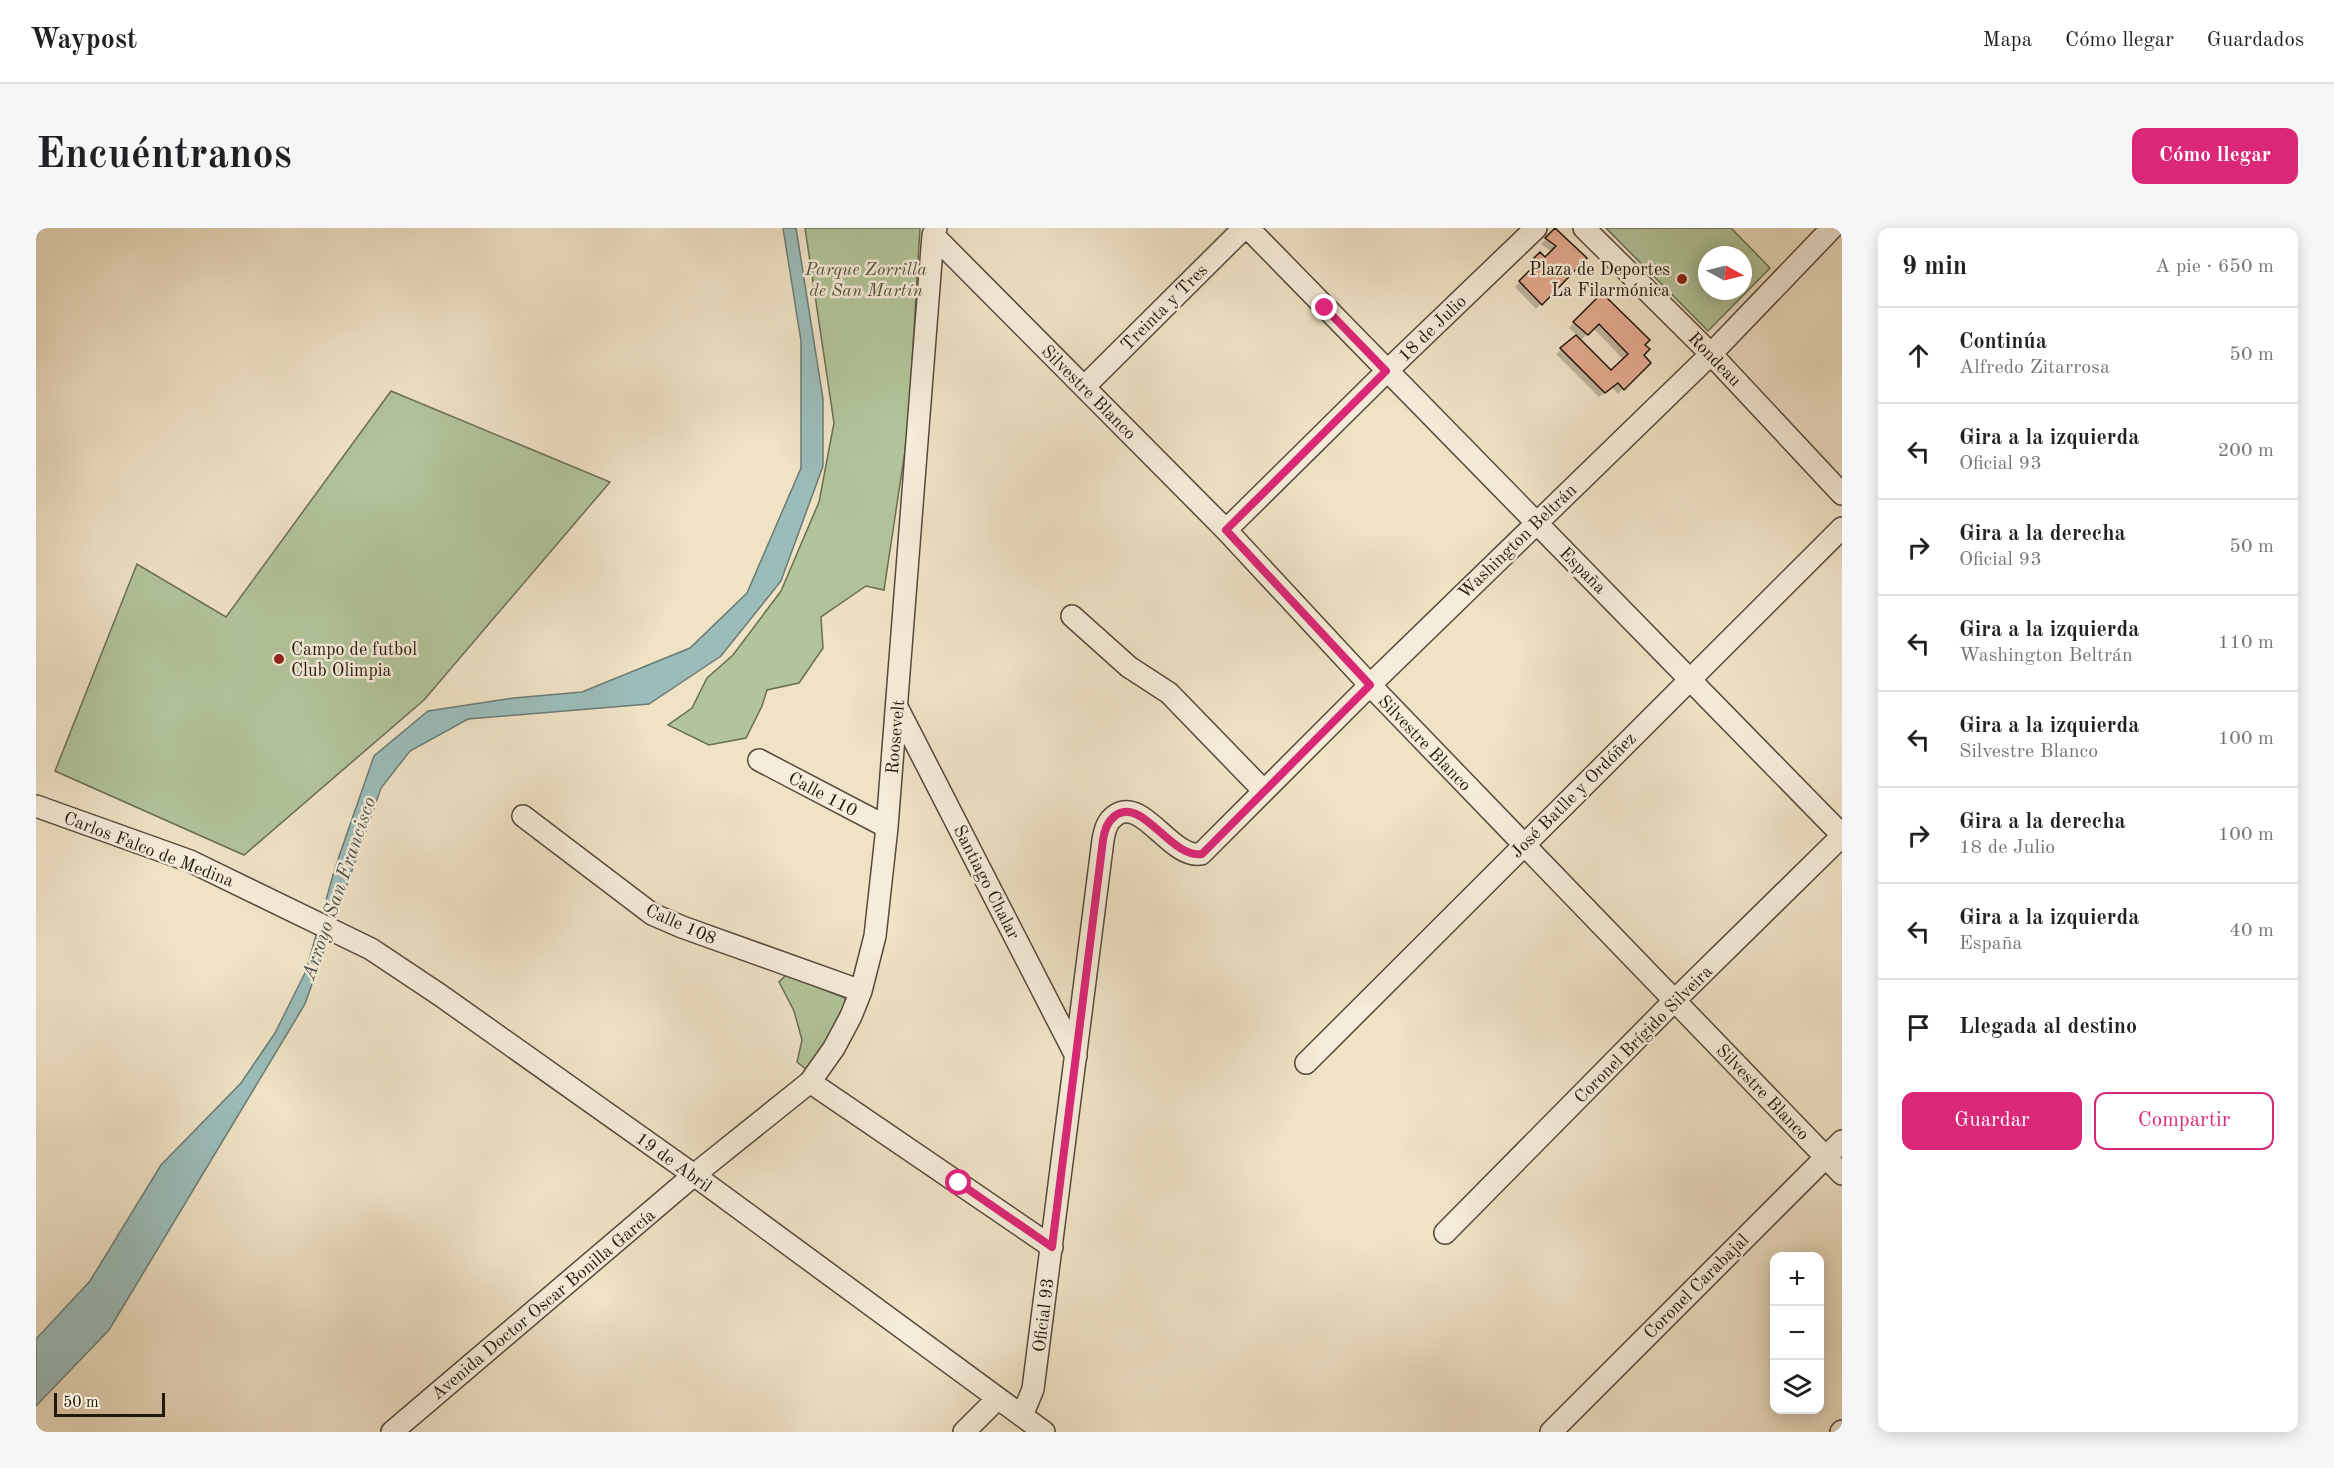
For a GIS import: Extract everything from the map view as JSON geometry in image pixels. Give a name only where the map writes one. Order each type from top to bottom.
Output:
[{"type":"street","name":"España","points":[[1246,228],[1842,836]]},
{"type":"street","name":"Treinta y Tres","points":[[1084,387],[1246,228]]},
{"type":"street","name":"18 de Julio","points":[[1226,530],[1386,371],[1536,228]]},
{"type":"street","name":"Rondeau","points":[[1584,228],[1711,354],[1842,494]]},
{"type":"street","name":"Washington Beltrán","points":[[1202,854],[1370,685],[1711,354],[1832,228]]},
{"type":"street","name":"Silvestre Blanco","points":[[934,231],[1226,530],[1522,845],[1842,1174]]},
{"type":"street","name":"Roosevelt","points":[[694,1175],[810,1082],[834,1048],[861,992],[875,936],[887,827],[934,231]]},
{"type":"street","name":"José Batlle y Ordóñez","points":[[1305,1063],[1842,528]]},
{"type":"street","points":[[1072,616],[1129,667],[1169,693],[1264,791]]},
{"type":"street","name":"Santiago Chalar","points":[[898,708],[1076,1056]]},
{"type":"street","name":"Calle 110","points":[[759,760],[887,827]]},
{"type":"street","name":"Carlos Falco de Medina","points":[[36,806],[190,861],[293,910]]},
{"type":"street","name":"Oficial 93","points":[[1022,1416],[1033,1389],[1105,828],[1111,819],[1120,813],[1130,812],[1141,816],[1173,844],[1190,854],[1202,854]]},
{"type":"street","name":"Calle 108","points":[[523,816],[624,895],[652,914],[861,992]]},
{"type":"street","name":"Coronel Brígido Silveira","points":[[1445,1233],[1675,1000],[1842,836]]},
{"type":"street","name":"19 de Abril","points":[[293,910],[371,949],[440,994],[694,1175],[1044,1432]]},
{"type":"street","points":[[810,1082],[1052,1247]]},
{"type":"street","name":"Coronel Carabajal","points":[[1551,1432],[1842,1141]]},
{"type":"street","name":"Avenida Doctor Oscar Bonilla García","points":[[392,1432],[694,1175]]},
{"type":"street","points":[[964,1432],[998,1398]]},
{"type":"green space","name":"Parque Zorrilla de San Martín","points":[[805,228],[920,228],[908,431],[884,590],[866,586],[821,617],[823,648],[799,683],[767,690],[762,706],[746,738],[709,745],[668,725],[692,708],[707,678],[733,655],[781,591],[819,502],[834,423]]},
{"type":"green space","name":"Plaza de Deportes La Filarmónica","points":[[1606,228],[1731,228],[1749,246],[1698,246],[1698,300],[1739,300],[1708,331]]},
{"type":"green space","name":"Plaza de Deportes La Filarmónica","points":[[1752,250],[1770,268],[1752,286]]},
{"type":"green space","name":"Campo de futbol Club Olimpia","points":[[391,391],[610,482],[424,700],[244,855],[55,771],[137,564],[226,617]]},
{"type":"green space","points":[[786,975],[845,998],[843,1015],[838,1025],[807,1070],[797,1062],[802,1040],[794,1011],[779,982]]},
{"type":"water","name":"Arroyo San Francisco","points":[[783,228],[796,228],[823,399],[823,466],[781,581],[721,656],[649,704],[468,719],[410,751],[381,788],[305,1004],[109,1330],[36,1406],[36,1339],[90,1281],[161,1165],[241,1083],[275,1033],[306,971],[335,868],[374,756],[428,711],[514,698],[582,692],[690,648],[747,593],[801,468],[801,341]]},
{"type":"building","points":[[1555,228],[1587,258],[1542,305],[1519,281],[1538,262],[1534,258],[1540,252],[1545,257],[1556,246],[1545,238]]},
{"type":"building","points":[[1602,293],[1650,340],[1645,345],[1650,349],[1644,355],[1651,363],[1624,390],[1618,383],[1605,393],[1560,348],[1576,335],[1611,370],[1628,354],[1599,324],[1588,335],[1573,322]]},
{"type":"place","name":"Plaza de Deportes La Filarmónica","points":[[1682,279]]},
{"type":"place","name":"Campo de futbol Club Olimpia","points":[[279,659]]},
{"type":"route","points":[[959,1183],[1052,1247],[1103,840],[1105,828],[1111,819],[1120,813],[1130,812],[1141,816],[1173,844],[1190,854],[1202,854],[1370,685],[1226,530],[1386,371],[1325,308]]}]
